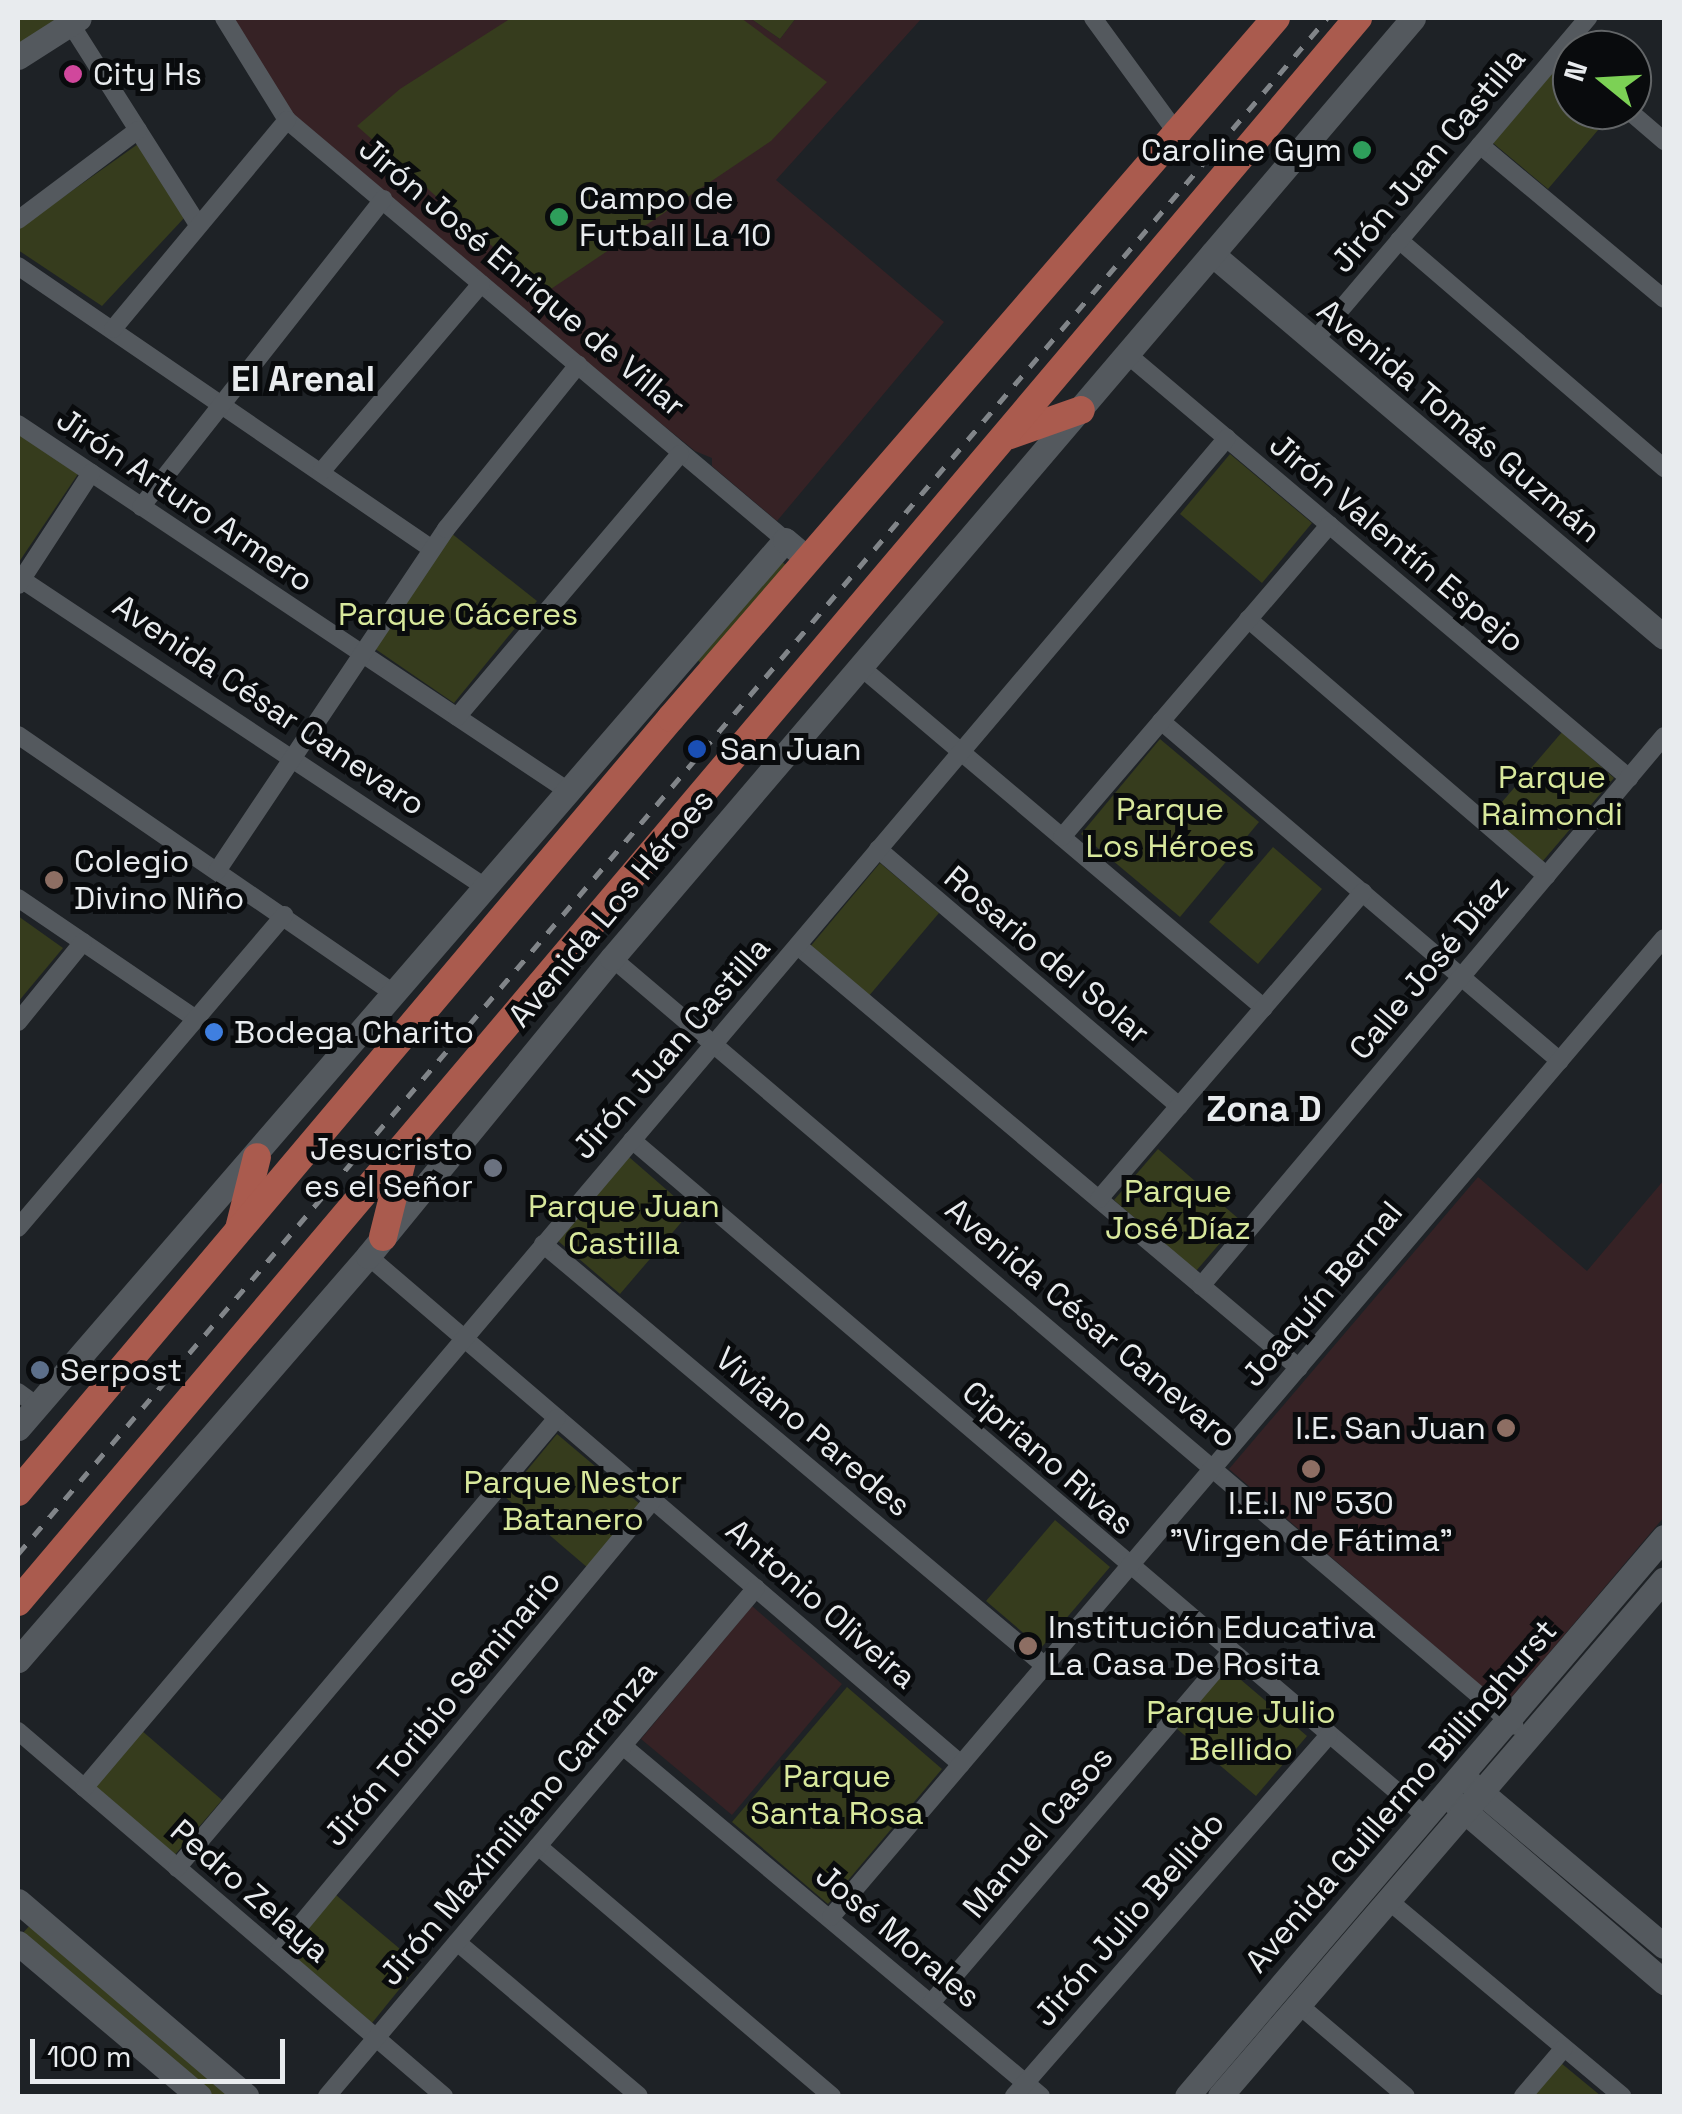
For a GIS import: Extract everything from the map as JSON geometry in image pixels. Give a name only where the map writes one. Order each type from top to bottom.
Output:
[{"type":"main road","points":[[18,1492],[808,559],[1275,18]]},
{"type":"main road","name":"Avenida Los Héroes","points":[[18,1602],[404,1153],[1358,18]]},
{"type":"main road","points":[[1009,436],[1080,410]]},
{"type":"main road","points":[[376,1247],[404,1153]]},
{"type":"main road","points":[[238,1235],[257,1158]]},
{"type":"street","name":"Jirón José Enrique de Villar","points":[[224,18],[287,120],[808,559]]},
{"type":"street","points":[[1093,18],[1177,133]]},
{"type":"street","name":"Avenida Los Héroes","points":[[18,1660],[376,1247],[612,958],[1413,18]]},
{"type":"street","points":[[18,57],[75,20],[198,225]]},
{"type":"street","name":"Jirón Juan Castilla","points":[[1314,341],[1480,144],[1552,71]]},
{"type":"street","points":[[113,329],[287,120]]},
{"type":"street","points":[[18,220],[138,130]]},
{"type":"street","points":[[1480,144],[1664,299]]},
{"type":"street","points":[[141,507],[220,402],[384,200]]},
{"type":"street","points":[[1399,240],[1664,468]]},
{"type":"street","name":"Avenida Tomás Guzmán","points":[[1212,254],[1664,638]]},
{"type":"street","points":[[20,273],[113,329],[432,550]]},
{"type":"street","points":[[321,472],[481,284]]},
{"type":"street","name":"Jirón Valentín Espejo","points":[[1128,354],[1629,778]]},
{"type":"street","points":[[217,870],[359,652],[432,550],[578,365]]},
{"type":"street","name":"Jirón Arturo Armero","points":[[18,424],[568,791]]},
{"type":"street","name":"Jirón Juan Castilla","points":[[84,1788],[878,849],[965,754],[1226,438]]},
{"type":"street","points":[[457,717],[680,454]]},
{"type":"street","points":[[19,580],[91,474]]},
{"type":"street","points":[[1062,836],[1329,525]]},
{"type":"street","points":[[18,1428],[27,1399],[257,1158],[393,993],[785,540]]},
{"type":"street","name":"Avenida César Canevaro","points":[[19,580],[485,887]]},
{"type":"street","points":[[1248,619],[1546,876]]},
{"type":"street","points":[[863,668],[1264,1008]]},
{"type":"street","points":[[1161,721],[1560,1060]]},
{"type":"street","points":[[18,735],[393,993]]},
{"type":"street","name":"Calle José Díaz","points":[[1201,1286],[1664,736]]},
{"type":"street","name":"Rosario del Solar","points":[[878,849],[1179,1106]]},
{"type":"street","points":[[1099,1199],[1363,892]]},
{"type":"street","points":[[18,898],[196,1019]]},
{"type":"street","points":[[18,1228],[284,915]]},
{"type":"street","name":"Joaquín Bernal","points":[[831,1917],[1664,938]]},
{"type":"street","points":[[18,1022],[83,942]]},
{"type":"street","points":[[798,946],[1299,1368]]},
{"type":"street","name":"Avenida César Canevaro","points":[[612,958],[1519,1729]]},
{"type":"street","name":"Cipriano Rivas","points":[[632,1140],[1129,1568],[1428,1818]]},
{"type":"street","name":"Viviano Paredes","points":[[543,1244],[1045,1666]]},
{"type":"street","name":"Antonio Oliveira","points":[[376,1247],[464,1338],[961,1764]]},
{"type":"street","points":[[177,1868],[556,1418]]},
{"type":"street","name":"Jirón Toribio Seminario","points":[[276,1953],[653,1500]]},
{"type":"street","name":"Avenida Guillermo Billinghurst","points":[[1224,2095],[1388,1901],[1464,1794],[1519,1729],[1664,1538]]},
{"type":"street","name":"Avenida Guillermo Billinghurst","points":[[1519,1729],[1664,1579]]},
{"type":"street","name":"Jirón Maximiliano Carranza","points":[[326,2096],[756,1588]]},
{"type":"street","name":"Manuel Casos","points":[[931,2004],[1230,1653]]},
{"type":"street","name":"Pedro Zelaya","points":[[18,1731],[444,2096]]},
{"type":"street","name":"Jirón Julio Bellido","points":[[1019,2090],[1328,1736]]},
{"type":"street","name":"José Morales","points":[[623,1746],[831,1917],[931,2004],[1019,2090],[1041,2096]]},
{"type":"street","points":[[1464,1794],[1664,1946]]},
{"type":"street","points":[[1464,1794],[1664,1982]]},
{"type":"street","name":"Avenida Guillermo Billinghurst","points":[[1187,2096],[1428,1818],[1464,1794]]},
{"type":"street","points":[[538,1846],[832,2096]]},
{"type":"street","points":[[1388,1901],[1622,2096]]},
{"type":"street","points":[[18,1904],[246,2096]]},
{"type":"street","points":[[457,1942],[638,2096]]},
{"type":"street","points":[[18,1943],[199,2096]]},
{"type":"street","points":[[1299,2004],[1406,2096]]},
{"type":"street","points":[[1523,2096],[1564,2048]]},
{"type":"shaded area","points":[[233,18],[750,18],[780,39],[796,18],[922,18],[776,180],[944,322],[777,521],[712,466],[712,458],[695,451],[366,185],[293,115]]},
{"type":"shaded area","name":"I.E. San Juan","points":[[1478,1177],[1587,1271],[1664,1180],[1664,1517],[1504,1706],[1229,1469]]},
{"type":"shaded area","points":[[752,1606],[842,1684],[732,1815],[641,1739]]},
{"type":"green space","points":[[18,18],[61,18],[18,45]]},
{"type":"green space","name":"Campo de Futball La 10","points":[[511,18],[741,18],[827,82],[771,141],[545,293],[357,126],[400,89]]},
{"type":"green space","points":[[750,18],[796,18],[780,39]]},
{"type":"green space","points":[[1552,73],[1552,130],[1598,130],[1548,189],[1493,143]]},
{"type":"green space","points":[[138,144],[185,217],[102,306],[18,250],[18,229]]},
{"type":"green space","points":[[18,434],[78,474],[19,562],[18,561]]},
{"type":"green space","points":[[1230,454],[1312,523],[1262,583],[1180,514]]},
{"type":"green space","name":"Parque Cáceres","points":[[451,533],[537,601],[454,703],[371,646]]},
{"type":"green space","points":[[779,559],[789,568],[704,666],[694,657]]},
{"type":"green space","name":"Parque Raimondi","points":[[1562,732],[1614,778],[1542,862],[1490,816]]},
{"type":"green space","name":"Parque Los Héroes","points":[[1160,739],[1259,822],[1180,917],[1081,834]]},
{"type":"green space","points":[[1273,847],[1322,889],[1258,964],[1209,922]]},
{"type":"green space","points":[[880,863],[939,913],[868,997],[809,948]]},
{"type":"green space","points":[[18,916],[63,948],[18,1002]]},
{"type":"green space","name":"Parque José Díaz","points":[[1158,1149],[1240,1220],[1196,1271],[1114,1200]]},
{"type":"green space","name":"Parque Juan Castilla","points":[[629,1157],[691,1211],[620,1294],[557,1240]]},
{"type":"green space","name":"Parque Nestor Batanero","points":[[557,1434],[641,1505],[588,1568],[505,1497]]},
{"type":"green space","points":[[1055,1520],[1110,1567],[1041,1648],[986,1601]]},
{"type":"green space","name":"Parque Julio Bellido","points":[[1227,1668],[1307,1736],[1256,1796],[1176,1728]]},
{"type":"green space","name":"Parque Santa Rosa","points":[[847,1687],[942,1769],[828,1904],[732,1822]]},
{"type":"green space","points":[[141,1730],[222,1800],[173,1857],[92,1787]]},
{"type":"green space","points":[[336,1895],[419,1965],[372,2023],[288,1952]]},
{"type":"green space","points":[[31,1924],[231,2096],[212,2096],[23,1933]]},
{"type":"green space","points":[[1561,2063],[1601,2096],[1534,2096]]},
{"type":"railway","points":[[18,1554],[1327,18]]},
{"type":"place","name":"City Hs","points":[[73,74]]},
{"type":"place","name":"Caroline Gym","points":[[1362,150]]},
{"type":"place","name":"Campo de Futball La 10","points":[[559,217]]},
{"type":"place","name":"San Juan","points":[[697,749]]},
{"type":"place","name":"Colegio Divino Niño","points":[[54,880]]},
{"type":"place","name":"Bodega Charito","points":[[214,1032]]},
{"type":"place","name":"Jesucristo es el Señor","points":[[493,1168]]},
{"type":"place","name":"Serpost","points":[[40,1370]]},
{"type":"place","name":"I.E. San Juan","points":[[1506,1428]]},
{"type":"place","name":"I.E.I. N° 530 \"Virgen de Fátima\"","points":[[1311,1469]]},
{"type":"place","name":"Institución Educativa La Casa De Rosita","points":[[1028,1646]]},
{"type":"district","name":"El Arenal","points":[[303,379]]},
{"type":"district","name":"Zona D","points":[[1264,1109]]}]
